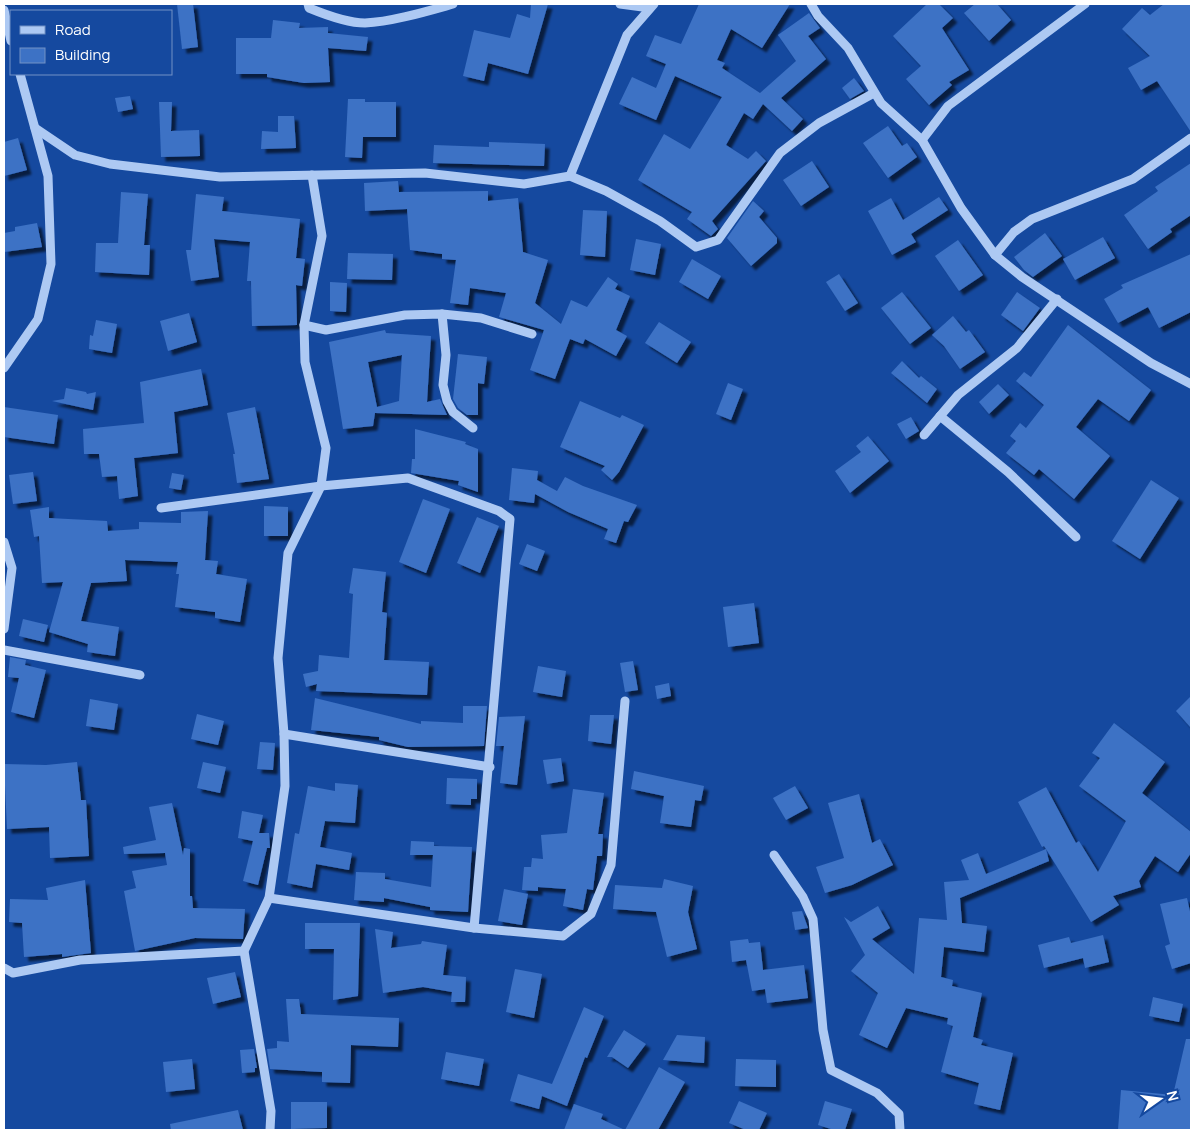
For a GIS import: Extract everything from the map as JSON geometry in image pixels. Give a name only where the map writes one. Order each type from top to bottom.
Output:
[{"type":"street","points":[[308,4],[310,8],[327,16],[365,23],[452,4]]},
{"type":"street","points":[[620,4],[652,6]]},
{"type":"street","points":[[811,4],[818,16],[848,48],[880,103],[922,140],[961,208],[995,255],[1022,277],[1151,363],[1191,384]]},
{"type":"street","points":[[922,140],[948,106],[1085,4]]},
{"type":"street","points":[[570,176],[627,35],[652,6]]},
{"type":"street","points":[[4,10],[8,38]]},
{"type":"street","points":[[4,368],[38,319],[51,264],[48,176],[20,75]]},
{"type":"street","points":[[35,128],[75,155],[110,164],[220,177],[425,173],[524,184],[570,176],[606,191],[660,221],[696,247],[718,240],[780,153],[819,123],[874,92]]},
{"type":"street","points":[[995,255],[1014,232],[1032,219],[1133,179],[1191,138]]},
{"type":"street","points":[[270,1130],[271,1111],[244,951],[269,898],[285,786],[284,734],[278,658],[288,553],[321,486],[326,448],[315,394],[305,362],[304,325],[322,236],[312,175]]},
{"type":"street","points":[[924,435],[958,395],[1017,348],[1057,299]]},
{"type":"street","points":[[304,325],[326,330],[405,316],[442,314],[481,318],[532,334]]},
{"type":"street","points":[[442,314],[446,355],[444,385],[447,402],[453,412],[473,428]]},
{"type":"street","points":[[940,416],[1008,472],[1076,537]]},
{"type":"street","points":[[161,508],[321,486],[408,478],[499,510],[510,518],[490,767],[474,928]]},
{"type":"street","points":[[4,542],[12,568],[4,629]]},
{"type":"street","points":[[4,650],[140,676]]},
{"type":"street","points":[[269,898],[474,928],[563,936],[590,914],[611,865],[625,701]]},
{"type":"street","points":[[284,734],[490,767]]},
{"type":"street","points":[[774,855],[802,897],[813,919],[823,1030],[831,1070],[877,1093],[899,1114],[900,1130]]},
{"type":"street","points":[[4,968],[13,973],[80,960],[244,951]]},
{"type":"building","points":[[177,4],[193,4],[198,47],[182,49]]},
{"type":"building","points":[[531,4],[548,4],[528,74],[488,63],[484,81],[463,76],[474,30],[510,38],[517,14],[530,18]]},
{"type":"building","points":[[699,4],[790,4],[762,48],[731,29],[717,60],[725,63],[722,68],[760,93],[796,61],[778,35],[809,13],[820,28],[808,36],[826,59],[781,98],[803,119],[792,131],[763,104],[753,119],[744,113],[726,145],[748,159],[756,151],[766,161],[712,221],[718,229],[711,236],[687,219],[692,212],[638,180],[664,134],[690,149],[722,97],[675,76],[656,120],[619,104],[632,77],[656,88],[666,64],[646,56],[655,35],[681,44]]},
{"type":"building","points":[[927,4],[939,4],[953,18],[942,28],[969,70],[949,82],[952,85],[929,105],[906,79],[921,66],[893,36]]},
{"type":"building","points":[[975,4],[997,4],[1011,20],[989,41],[964,13]]},
{"type":"building","points":[[1164,4],[1191,4],[1191,132],[1157,81],[1141,90],[1128,68],[1150,56],[1122,29],[1142,8],[1150,15]]},
{"type":"building","points":[[273,20],[300,23],[299,28],[328,27],[328,33],[368,37],[366,51],[328,48],[330,82],[304,83],[267,77],[267,74],[236,74],[236,38],[271,38]]},
{"type":"building","points":[[854,78],[864,91],[850,99],[842,88]]},
{"type":"building","points":[[130,96],[133,109],[118,112],[115,98]]},
{"type":"building","points":[[348,99],[365,99],[365,102],[396,102],[396,137],[363,137],[362,158],[345,157]]},
{"type":"building","points":[[159,102],[172,102],[171,131],[199,130],[200,156],[161,157]]},
{"type":"building","points":[[278,116],[294,116],[296,148],[261,149],[262,131],[278,132]]},
{"type":"building","points":[[888,126],[902,146],[907,143],[917,157],[888,178],[863,143]]},
{"type":"building","points":[[18,138],[27,170],[4,176],[4,142]]},
{"type":"building","points":[[489,142],[545,144],[544,166],[433,163],[434,145],[489,147]]},
{"type":"building","points":[[812,161],[829,187],[801,206],[783,180]]},
{"type":"building","points":[[1191,163],[1191,215],[1170,229],[1172,232],[1148,249],[1124,215],[1158,191],[1155,187]]},
{"type":"building","points":[[398,181],[399,192],[488,191],[488,201],[518,198],[523,252],[548,260],[535,303],[561,324],[571,300],[587,307],[608,277],[618,284],[615,289],[630,296],[616,330],[627,336],[616,356],[585,339],[583,344],[570,339],[555,379],[530,370],[544,330],[499,317],[506,293],[470,288],[468,305],[450,303],[456,260],[442,259],[442,254],[410,250],[407,209],[365,211],[364,183]]},
{"type":"building","points":[[121,192],[148,194],[144,245],[150,245],[149,275],[95,272],[96,243],[118,243]]},
{"type":"building","points":[[196,194],[224,197],[222,211],[300,219],[296,258],[305,259],[302,286],[296,285],[297,325],[252,326],[251,281],[247,281],[250,242],[214,239],[219,277],[191,281],[186,250],[191,250]]},
{"type":"building","points":[[939,197],[948,210],[911,234],[916,242],[892,255],[868,211],[891,198],[903,220]]},
{"type":"building","points":[[753,201],[764,211],[759,217],[777,238],[777,243],[751,266],[727,238]]},
{"type":"building","points":[[583,210],[607,211],[605,257],[580,255]]},
{"type":"building","points":[[37,223],[42,247],[4,252],[4,233],[15,231],[15,227]]},
{"type":"building","points":[[1045,233],[1062,256],[1033,277],[1024,270],[1014,257]]},
{"type":"building","points":[[1103,237],[1115,258],[1075,280],[1063,259]]},
{"type":"building","points":[[636,239],[661,244],[655,275],[630,270]]},
{"type":"building","points":[[958,240],[983,275],[959,291],[935,256]]},
{"type":"building","points":[[348,253],[393,254],[392,280],[347,279]]},
{"type":"building","points":[[1191,254],[1191,312],[1159,328],[1148,307],[1118,323],[1104,299],[1123,288],[1121,285]]},
{"type":"building","points":[[692,259],[721,276],[708,299],[679,282]]},
{"type":"building","points":[[839,274],[858,303],[845,311],[826,282]]},
{"type":"building","points":[[330,282],[347,283],[346,312],[330,311]]},
{"type":"building","points":[[902,292],[931,328],[910,344],[881,308]]},
{"type":"building","points":[[1017,292],[1040,308],[1023,331],[1001,315]]},
{"type":"building","points":[[189,313],[197,342],[168,351],[160,321]]},
{"type":"building","points":[[953,316],[966,332],[969,330],[985,352],[960,369],[944,346],[932,335]]},
{"type":"building","points":[[96,320],[117,324],[112,353],[89,349],[90,335],[93,336]]},
{"type":"building","points":[[659,322],[691,342],[677,363],[645,343]]},
{"type":"building","points":[[1068,325],[1151,390],[1129,421],[1098,399],[1076,427],[1110,456],[1074,499],[1039,469],[1034,475],[1006,453],[1016,441],[1010,436],[1020,423],[1026,428],[1044,405],[1016,381],[1024,372],[1031,377]]},
{"type":"building","points":[[385,330],[386,333],[431,336],[427,402],[440,399],[447,415],[375,413],[373,426],[343,429],[329,342]],"holes":[[[402,355],[399,401],[377,407],[368,362]]]},
{"type":"building","points":[[458,354],[487,357],[484,384],[478,383],[478,415],[467,415],[458,408],[453,399]]},
{"type":"building","points":[[902,361],[919,378],[921,376],[937,389],[927,403],[891,373]]},
{"type":"building","points":[[201,369],[208,405],[174,412],[178,453],[134,458],[138,496],[119,499],[117,476],[102,477],[99,454],[84,454],[83,429],[144,423],[140,382]]},
{"type":"building","points":[[728,383],[743,389],[731,420],[716,414]]},
{"type":"building","points":[[998,384],[1009,395],[989,414],[979,402]]},
{"type":"building","points":[[66,388],[86,392],[87,394],[96,392],[93,410],[52,401],[64,399]]},
{"type":"building","points":[[580,401],[620,418],[622,415],[644,425],[619,472],[612,480],[601,470],[605,466],[560,447]]},
{"type":"building","points":[[4,407],[58,415],[54,444],[4,437]]},
{"type":"building","points":[[255,407],[269,479],[237,483],[233,454],[235,454],[227,413]]},
{"type":"building","points":[[911,417],[919,431],[906,439],[897,424]]},
{"type":"building","points":[[415,429],[466,442],[465,444],[478,449],[478,492],[458,485],[459,481],[411,473],[412,459],[415,459]]},
{"type":"building","points":[[868,436],[889,461],[850,493],[835,471],[861,452],[856,446]]},
{"type":"building","points":[[512,468],[538,471],[537,480],[557,491],[565,477],[583,486],[637,505],[628,522],[624,521],[616,543],[604,539],[608,529],[568,512],[535,494],[534,503],[509,500]]},
{"type":"building","points":[[33,472],[37,501],[13,504],[9,475]]},
{"type":"building","points":[[172,473],[184,475],[181,490],[169,488]]},
{"type":"building","points":[[1151,480],[1179,498],[1140,559],[1112,541]]},
{"type":"building","points":[[423,499],[450,509],[426,573],[399,562]]},
{"type":"building","points":[[264,506],[288,507],[288,536],[264,536]]},
{"type":"building","points":[[49,507],[49,518],[107,521],[108,531],[139,529],[139,522],[181,523],[181,512],[208,511],[205,560],[218,561],[216,574],[247,579],[240,622],[215,618],[215,612],[175,607],[179,574],[176,574],[178,562],[125,560],[127,581],[91,583],[81,621],[119,627],[115,656],[87,652],[88,644],[49,632],[63,582],[42,583],[39,536],[34,537],[30,510]]},
{"type":"building","points":[[477,517],[499,526],[480,573],[457,563]]},
{"type":"building","points":[[527,544],[545,551],[537,571],[519,564]]},
{"type":"building","points":[[353,568],[386,572],[382,612],[387,613],[384,660],[429,662],[427,695],[316,691],[317,684],[306,687],[303,674],[318,671],[319,655],[349,658],[353,594],[349,593]]},
{"type":"building","points":[[754,603],[759,643],[728,647],[723,607]]},
{"type":"building","points":[[23,619],[48,625],[44,642],[19,636]]},
{"type":"building","points":[[10,657],[26,660],[25,665],[46,670],[34,718],[11,712],[19,678],[8,677]]},
{"type":"building","points":[[633,661],[638,690],[625,692],[620,663]]},
{"type":"building","points":[[538,666],[566,671],[562,697],[533,692]]},
{"type":"building","points":[[669,683],[671,696],[657,699],[655,686]]},
{"type":"building","points":[[1191,696],[1191,728],[1176,711]]},
{"type":"building","points":[[315,698],[421,724],[421,721],[463,723],[463,706],[487,706],[484,746],[408,747],[379,740],[379,737],[311,730]]},
{"type":"building","points":[[90,699],[118,704],[114,730],[86,726]]},
{"type":"building","points":[[197,714],[224,721],[218,745],[191,739]]},
{"type":"building","points":[[590,715],[614,715],[611,744],[588,741]]},
{"type":"building","points":[[525,716],[517,785],[500,783],[504,746],[496,746],[499,717]]},
{"type":"building","points":[[1114,723],[1165,762],[1142,793],[1191,832],[1191,853],[1178,872],[1155,856],[1139,881],[1141,887],[1113,896],[1119,905],[1091,922],[1044,846],[1042,847],[1018,802],[1046,787],[1076,843],[1079,841],[1098,872],[1126,821],[1079,786],[1100,758],[1092,753]]},
{"type":"building","points":[[260,742],[275,743],[273,770],[257,769]]},
{"type":"building","points":[[561,758],[564,781],[547,784],[543,760]]},
{"type":"building","points":[[77,762],[81,800],[86,800],[89,856],[50,858],[49,827],[7,829],[4,764],[46,765]]},
{"type":"building","points":[[203,762],[226,767],[220,793],[197,788]]},
{"type":"building","points":[[634,771],[704,786],[701,801],[695,800],[691,827],[660,823],[664,796],[631,789]]},
{"type":"building","points":[[447,778],[477,779],[477,799],[471,799],[471,805],[446,804]]},
{"type":"building","points":[[335,783],[358,785],[355,823],[325,821],[320,847],[352,853],[349,870],[316,864],[312,888],[287,883],[295,833],[299,834],[308,786],[335,791]]},
{"type":"building","points":[[795,786],[808,808],[786,820],[773,798]]},
{"type":"building","points":[[573,789],[604,793],[598,834],[603,834],[602,856],[597,856],[593,890],[587,889],[583,910],[563,906],[566,889],[538,887],[538,891],[522,890],[524,867],[531,867],[532,858],[543,859],[541,835],[567,833]]},
{"type":"building","points":[[859,794],[872,843],[880,839],[893,865],[852,885],[825,893],[816,867],[844,858],[828,803]]},
{"type":"building","points":[[172,803],[183,855],[184,848],[190,849],[190,896],[192,896],[193,908],[245,909],[243,939],[195,938],[135,951],[124,891],[136,888],[132,871],[167,865],[165,853],[124,854],[123,847],[156,840],[149,807]]},
{"type":"building","points":[[242,811],[263,815],[259,833],[269,833],[270,848],[267,848],[258,885],[243,881],[253,841],[238,838]]},
{"type":"building","points":[[411,841],[434,842],[434,846],[472,847],[468,912],[430,910],[430,907],[384,898],[384,902],[354,900],[356,872],[385,873],[385,879],[431,887],[433,855],[410,855]]},
{"type":"building","points":[[1046,849],[1049,861],[960,898],[962,923],[987,926],[984,952],[944,947],[941,977],[953,980],[952,986],[982,993],[973,1037],[983,1040],[981,1045],[1013,1053],[1000,1110],[974,1104],[979,1083],[941,1072],[953,1026],[947,1024],[948,1018],[906,1008],[887,1048],[859,1035],[878,993],[851,971],[865,955],[844,917],[851,922],[878,906],[890,928],[872,939],[914,974],[919,918],[947,920],[944,882],[969,880],[961,860],[978,853],[986,874]]},
{"type":"building","points":[[664,879],[693,886],[688,912],[697,949],[667,957],[656,912],[613,909],[615,885],[662,888]]},
{"type":"building","points":[[85,880],[91,953],[62,957],[62,954],[24,957],[22,923],[9,922],[10,899],[48,900],[46,888]]},
{"type":"building","points":[[504,889],[528,894],[522,925],[498,921]]},
{"type":"building","points":[[1187,898],[1191,916],[1191,963],[1172,969],[1165,946],[1170,944],[1160,904]]},
{"type":"building","points":[[802,911],[808,928],[795,930],[792,912]]},
{"type":"building","points":[[305,923],[360,923],[358,996],[333,1000],[334,949],[305,949]]},
{"type":"building","points":[[375,929],[393,932],[391,948],[421,944],[422,941],[447,945],[443,975],[466,977],[465,1002],[451,1002],[452,992],[423,987],[383,993]]},
{"type":"building","points":[[1103,935],[1109,962],[1085,968],[1083,958],[1044,968],[1038,945],[1069,937],[1071,943]]},
{"type":"building","points":[[748,939],[749,943],[760,942],[763,970],[804,965],[808,998],[767,1003],[765,989],[752,991],[746,960],[732,962],[730,941]]},
{"type":"building","points":[[515,969],[542,974],[534,1018],[506,1012]]},
{"type":"building","points":[[235,972],[241,997],[213,1004],[207,978]]},
{"type":"building","points":[[1153,997],[1183,1004],[1179,1022],[1149,1016]]},
{"type":"building","points":[[286,999],[299,999],[301,1014],[399,1018],[398,1047],[351,1045],[350,1083],[322,1082],[322,1072],[270,1069],[267,1049],[277,1048],[277,1041],[289,1042]]},
{"type":"building","points":[[584,1007],[604,1016],[587,1058],[585,1057],[567,1106],[542,1096],[539,1109],[510,1101],[518,1074],[552,1084]]},
{"type":"building","points":[[624,1030],[646,1044],[628,1068],[612,1057],[607,1057]]},
{"type":"building","points":[[677,1035],[705,1037],[704,1063],[663,1060]]},
{"type":"building","points":[[1186,1039],[1191,1039],[1191,1130],[1118,1130],[1121,1090],[1173,1095]]},
{"type":"building","points":[[254,1049],[257,1068],[255,1068],[255,1072],[242,1073],[240,1050]]},
{"type":"building","points":[[446,1052],[484,1059],[479,1086],[441,1079]]},
{"type":"building","points":[[192,1059],[195,1089],[166,1092],[163,1062]]},
{"type":"building","points":[[736,1059],[776,1060],[776,1087],[735,1086]]},
{"type":"building","points":[[659,1067],[685,1082],[658,1130],[625,1130]]},
{"type":"building","points":[[739,1101],[767,1113],[759,1130],[746,1130],[729,1123]]},
{"type":"building","points":[[825,1101],[852,1109],[845,1130],[834,1130],[818,1125]]},
{"type":"building","points":[[291,1102],[327,1102],[327,1128],[291,1129]]},
{"type":"building","points":[[574,1104],[603,1114],[601,1119],[625,1130],[564,1130]]},
{"type":"building","points":[[238,1110],[243,1130],[171,1130],[170,1124]]}]
